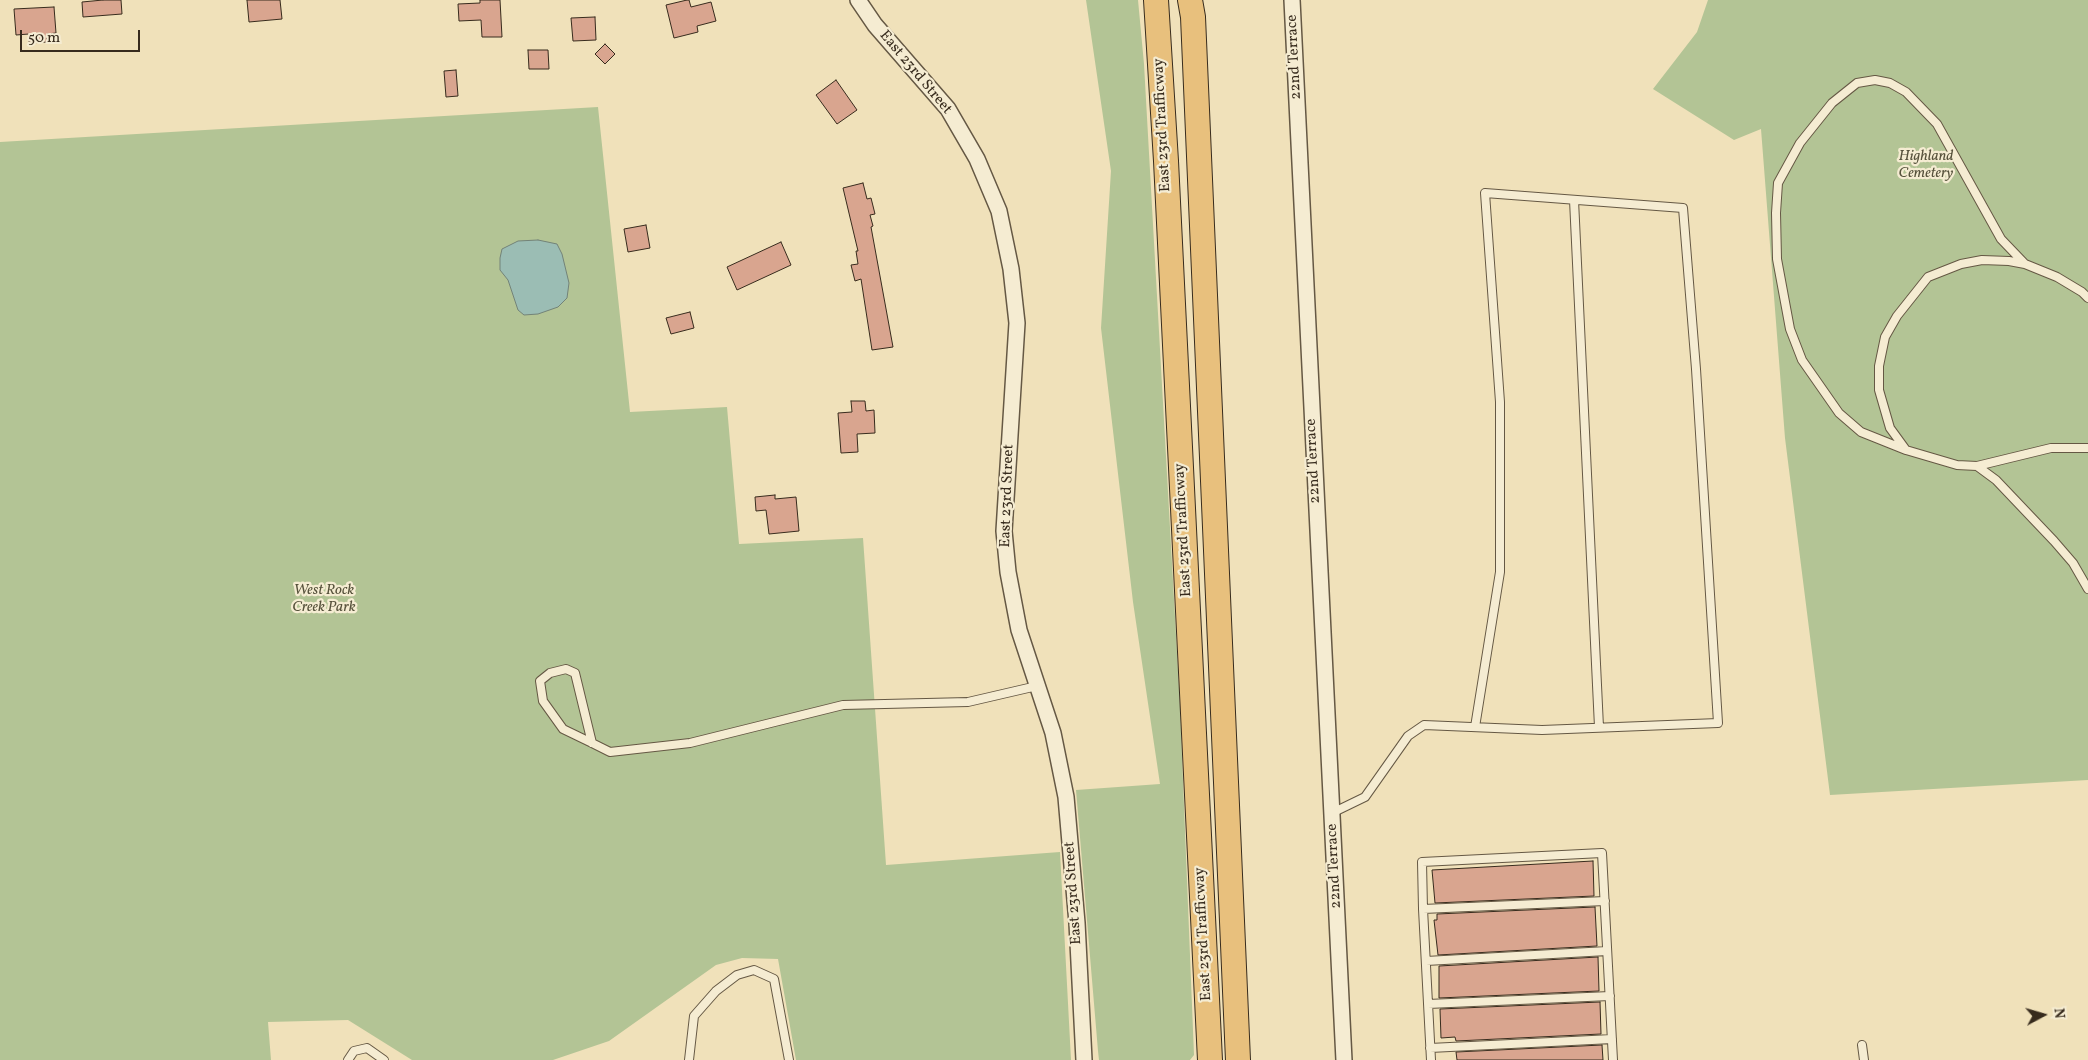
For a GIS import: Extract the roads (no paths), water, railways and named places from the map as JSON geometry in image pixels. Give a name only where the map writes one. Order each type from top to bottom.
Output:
[{"type":"main road","name":"East 23rd Trafficway","points":[[1156,0],[1166,160],[1210,1060]]},
{"type":"main road","name":"East 23rd Trafficway","points":[[1190,0],[1193,27],[1238,1060]]},
{"type":"street","name":"East 23rd Street","points":[[858,0],[875,25],[948,109],[976,159],[999,212],[1011,269],[1017,323],[1004,531],[1008,572],[1019,630],[1053,733],[1066,797],[1077,923],[1084,1060]]},
{"type":"street","name":"22nd Terrace","points":[[1292,0],[1344,1060]]},
{"type":"lane","points":[[2025,264],[2001,239],[1987,218],[1972,185],[1936,124],[1906,92],[1890,82],[1875,80],[1857,83],[1832,103],[1800,143],[1778,183],[1776,213],[1777,259],[1790,329],[1802,360],[1839,413],[1861,432],[1906,450],[1957,465],[1977,466],[2051,448],[2088,448]]},
{"type":"lane","points":[[1332,813],[1365,797],[1408,736],[1424,725],[1542,730],[1718,723],[1696,369],[1683,208],[1484,193],[1500,402],[1500,572],[1475,727]]},
{"type":"lane","points":[[1574,200],[1599,728]]},
{"type":"lane","points":[[1906,450],[1890,428],[1879,390],[1879,366],[1885,337],[1897,316],[1928,277],[1961,264],[1982,260],[2025,264],[2057,277],[2082,292],[2088,298]]},
{"type":"lane","points":[[1977,466],[1996,480],[2054,541],[2073,563],[2088,589]]},
{"type":"lane","points":[[592,743],[575,673],[566,669],[550,673],[540,681],[543,701],[563,729],[610,752],[633,751],[690,743],[844,705],[968,702],[1037,686]]},
{"type":"lane","points":[[1431,1060],[1422,862],[1602,853],[1613,1060]]},
{"type":"lane","points":[[1423,909],[1605,901]]},
{"type":"lane","points":[[1426,961],[1607,951]]},
{"type":"lane","points":[[689,1060],[694,1016],[716,991],[737,975],[754,970],[774,979],[789,1060]]},
{"type":"lane","points":[[1428,1004],[1610,996]]},
{"type":"lane","points":[[1430,1048],[1612,1039]]},
{"type":"lane","points":[[1862,1045],[1864,1060]]},
{"type":"lane","points":[[348,1060],[354,1051],[367,1048],[384,1060]]},
{"type":"water","points":[[538,240],[557,244],[562,254],[569,283],[567,298],[558,307],[538,314],[524,315],[518,310],[508,280],[500,270],[500,258],[502,249],[518,241]]},
{"type":"park label","name":"Highland Cemetery","points":[[1926,166]]},
{"type":"park label","name":"West Rock Creek Park","points":[[324,600]]}]
